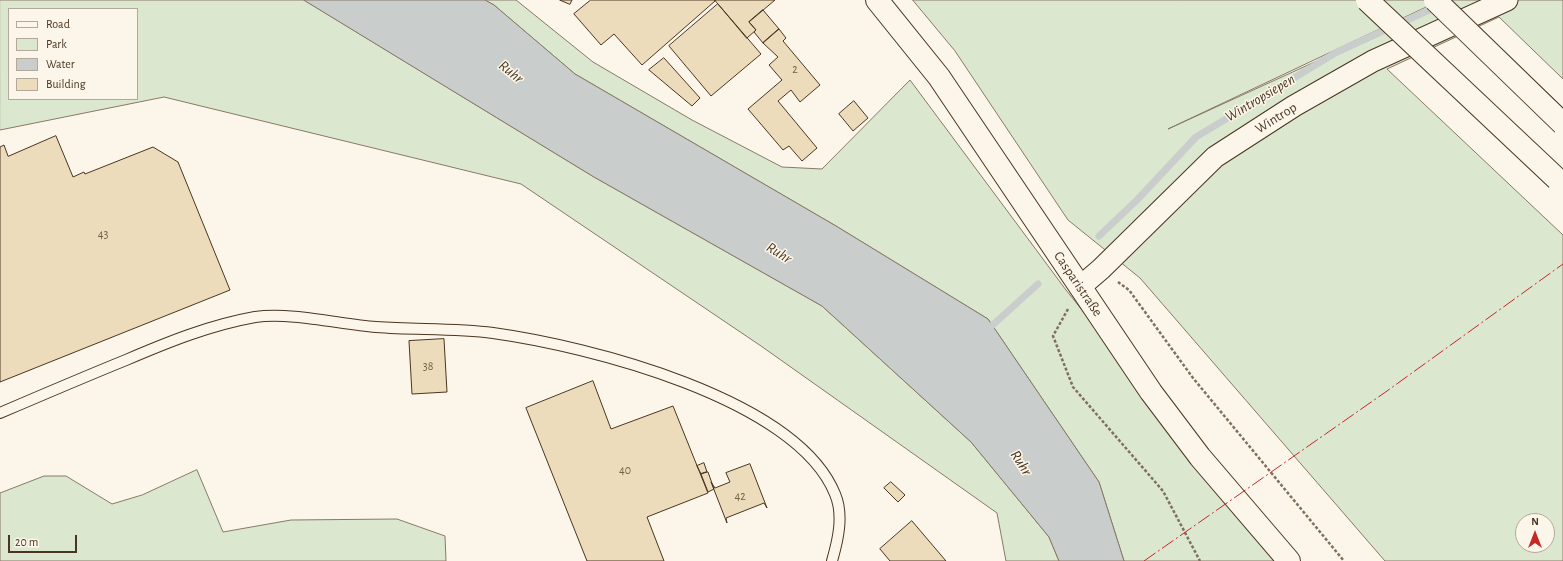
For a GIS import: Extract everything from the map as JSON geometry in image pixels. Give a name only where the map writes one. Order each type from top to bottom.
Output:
[{"type":"main road","name":"Casparistraße","points":[[877,0],[939,77],[1151,392],[1200,457],[1289,561]]},
{"type":"main road","points":[[1367,0],[1557,179]]},
{"type":"main road","points":[[1435,0],[1563,124]]},
{"type":"street","name":"Wintrop","points":[[1080,287],[1101,269],[1215,156],[1294,106],[1373,61],[1507,0]]},
{"type":"lane","points":[[0,413],[183,336],[217,325],[258,317],[292,317],[384,328],[471,331],[518,337],[586,351],[661,373],[755,415],[786,435],[808,454],[824,474],[835,494],[839,506],[840,522],[832,561]]},
{"type":"path","points":[[1101,269],[1129,290],[1193,378],[1344,561]]},
{"type":"path","points":[[1080,287],[1053,336],[1073,387],[1163,491],[1200,561]]},
{"type":"green space","points":[[0,0],[304,0],[594,177],[822,306],[971,442],[1049,537],[1059,561],[1006,561],[997,513],[761,346],[521,184],[164,97],[0,130]]},
{"type":"green space","points":[[485,0],[516,0],[593,62],[692,120],[782,167],[822,169],[910,80],[1066,290],[1283,561],[1124,561],[1099,482],[988,319],[836,226],[575,74],[494,5]]},
{"type":"green space","points":[[913,0],[1441,0],[1168,129],[1450,0],[1563,0],[1563,79],[1499,17],[1387,69],[1563,235],[1563,561],[1385,561],[1140,278],[1068,220],[955,51]]},
{"type":"green space","points":[[197,470],[223,532],[291,520],[397,519],[445,536],[446,561],[0,561],[0,493],[44,476],[66,476],[112,504],[142,495]]},
{"type":"water","name":"Ruhr","points":[[304,0],[485,0],[494,5],[575,74],[836,226],[988,319],[1099,482],[1124,561],[1059,561],[1049,537],[971,442],[822,306],[594,177]]},
{"type":"building","points":[[560,0],[572,0],[570,4]]},
{"type":"building","points":[[591,0],[715,1],[642,65],[614,34],[601,45],[574,14]]},
{"type":"building","points":[[715,0],[775,0],[749,22],[756,30],[747,38]]},
{"type":"building","points":[[718,4],[761,54],[711,96],[669,46]]},
{"type":"building","points":[[763,10],[779,29],[763,43],[754,32],[756,30],[749,22]]},
{"type":"building","points":[[779,29],[786,38],[783,41],[820,85],[800,102],[791,90],[778,101],[817,148],[802,161],[789,146],[783,150],[748,109],[782,80],[769,65],[778,57],[763,43]]},
{"type":"building","points":[[664,58],[700,98],[692,106],[649,70]]},
{"type":"building","points":[[854,101],[868,118],[853,131],[839,114]]},
{"type":"building","points":[[56,136],[73,177],[84,172],[85,174],[153,147],[178,162],[230,290],[0,382],[0,147],[4,145],[8,156]]},
{"type":"building","points":[[444,339],[447,392],[412,394],[409,341]]},
{"type":"building","points":[[593,381],[611,429],[673,406],[708,493],[647,517],[664,561],[587,561],[526,408]]},
{"type":"building","points":[[704,463],[707,472],[701,474],[697,466]]},
{"type":"building","points":[[750,464],[767,508],[764,503],[726,518],[727,523],[711,482],[715,488],[730,482],[726,473]]},
{"type":"building","points":[[708,472],[714,489],[708,492],[701,474]]},
{"type":"building","points":[[891,482],[905,495],[898,502],[884,488]]},
{"type":"building","points":[[912,521],[946,561],[890,561],[880,549]]},
{"type":"waterway","name":"Wintropsiepen","points":[[1099,236],[1137,200],[1196,137],[1337,52],[1438,6]]},
{"type":"waterway","points":[[986,331],[1038,284]]},
{"type":"power","points":[[1144,561],[1387,391],[1563,264]]}]
